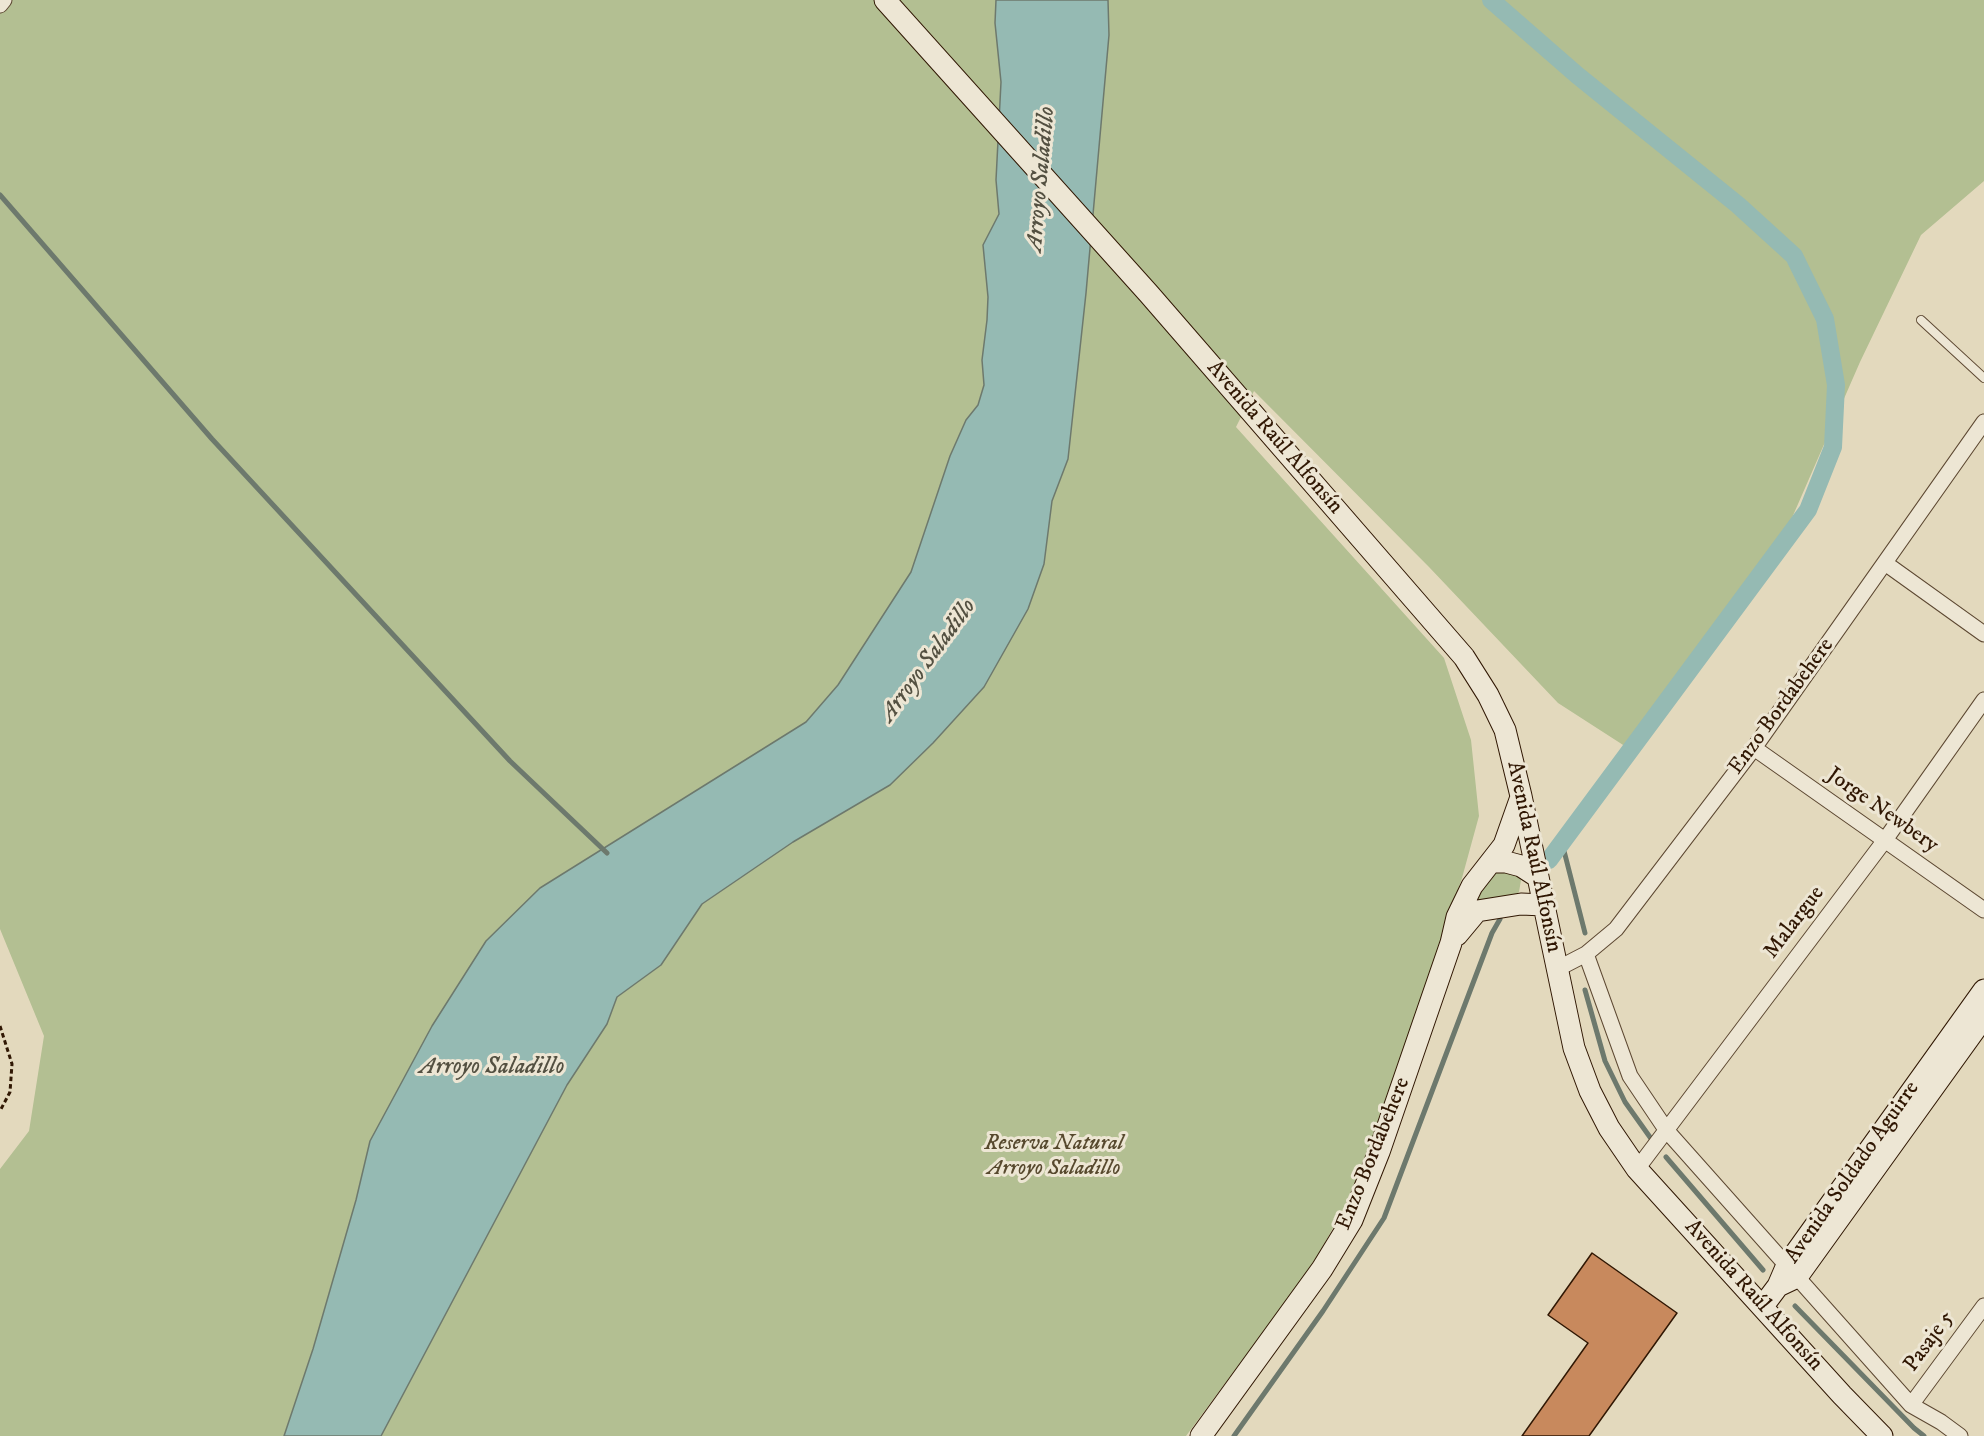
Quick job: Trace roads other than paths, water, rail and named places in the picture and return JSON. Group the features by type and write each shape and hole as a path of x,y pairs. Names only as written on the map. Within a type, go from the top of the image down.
{"main road":[{"name":"Avenida Raúl Alfonsín","path":"885,0 1149,294 1464,657 1488,695 1505,730 1539,877 1574,1048 1590,1091 1609,1128 1637,1169 1882,1436"},
{"name":"Enzo Bordabehere","path":"1201,1436 1322,1269 1352,1220 1379,1152 1451,943 1457,917 1472,886 1504,845 1521,796"},
{"path":"1492,862 1506,862 1521,866 1539,877"},
{"name":"Enzo Bordabehere","path":"1451,943 1477,911 1510,905 1544,905"},
{"name":"Avenida Soldado Aguirre","path":"1792,1271 1984,990"},
{"name":"Avenida Soldado Aguirre","path":"1763,1306 1984,1017"}],"street":[{"path":"0,5 4,0"},
{"name":"Enzo Bordabehere","path":"1557,969 1586,954 1616,929 1754,748 1984,422"},
{"path":"1885,563 1984,634"},
{"name":"Malargue","path":"1637,1169 1885,840 1984,700"},
{"name":"Jorge Newbery","path":"1754,748 1984,910"},
{"path":"1586,954 1630,1076 1667,1131 1911,1405 1960,1436"},
{"name":"Pasaje 5","path":"1911,1405 1984,1306"}],"lane":[{"path":"1921,320 1984,378"}],"water":[{"name":"Arroyo Saladillo","path":"996,0 1108,0 1109,35 1086,293 1068,459 1052,501 1044,564 1028,609 984,687 933,743 890,785 793,842 702,904 661,965 617,997 607,1024 567,1085 381,1436 284,1436 313,1349 356,1200 370,1141 432,1026 486,941 540,888 806,722 838,685 911,572 950,456 966,420 978,405 984,385 982,360 988,297 983,245 999,214 996,180 1001,82 995,23"}],"waterway":[{"path":"1491,0 1577,75 1738,205 1794,256 1825,319 1836,385 1833,447 1808,510 1549,860"},
{"path":"0,195 212,439 510,761 607,853"},
{"path":"1562,843 1585,933"},
{"path":"1234,1436 1323,1311 1384,1218 1492,933 1500,919"},
{"path":"1585,990 1605,1061 1625,1102 1652,1140"},
{"path":"1666,1157 1763,1270"},
{"path":"1795,1306 1924,1436"}],"park label":[{"name":"Reserva Natural Arroyo Saladillo","path":"1054,1156"}]}
